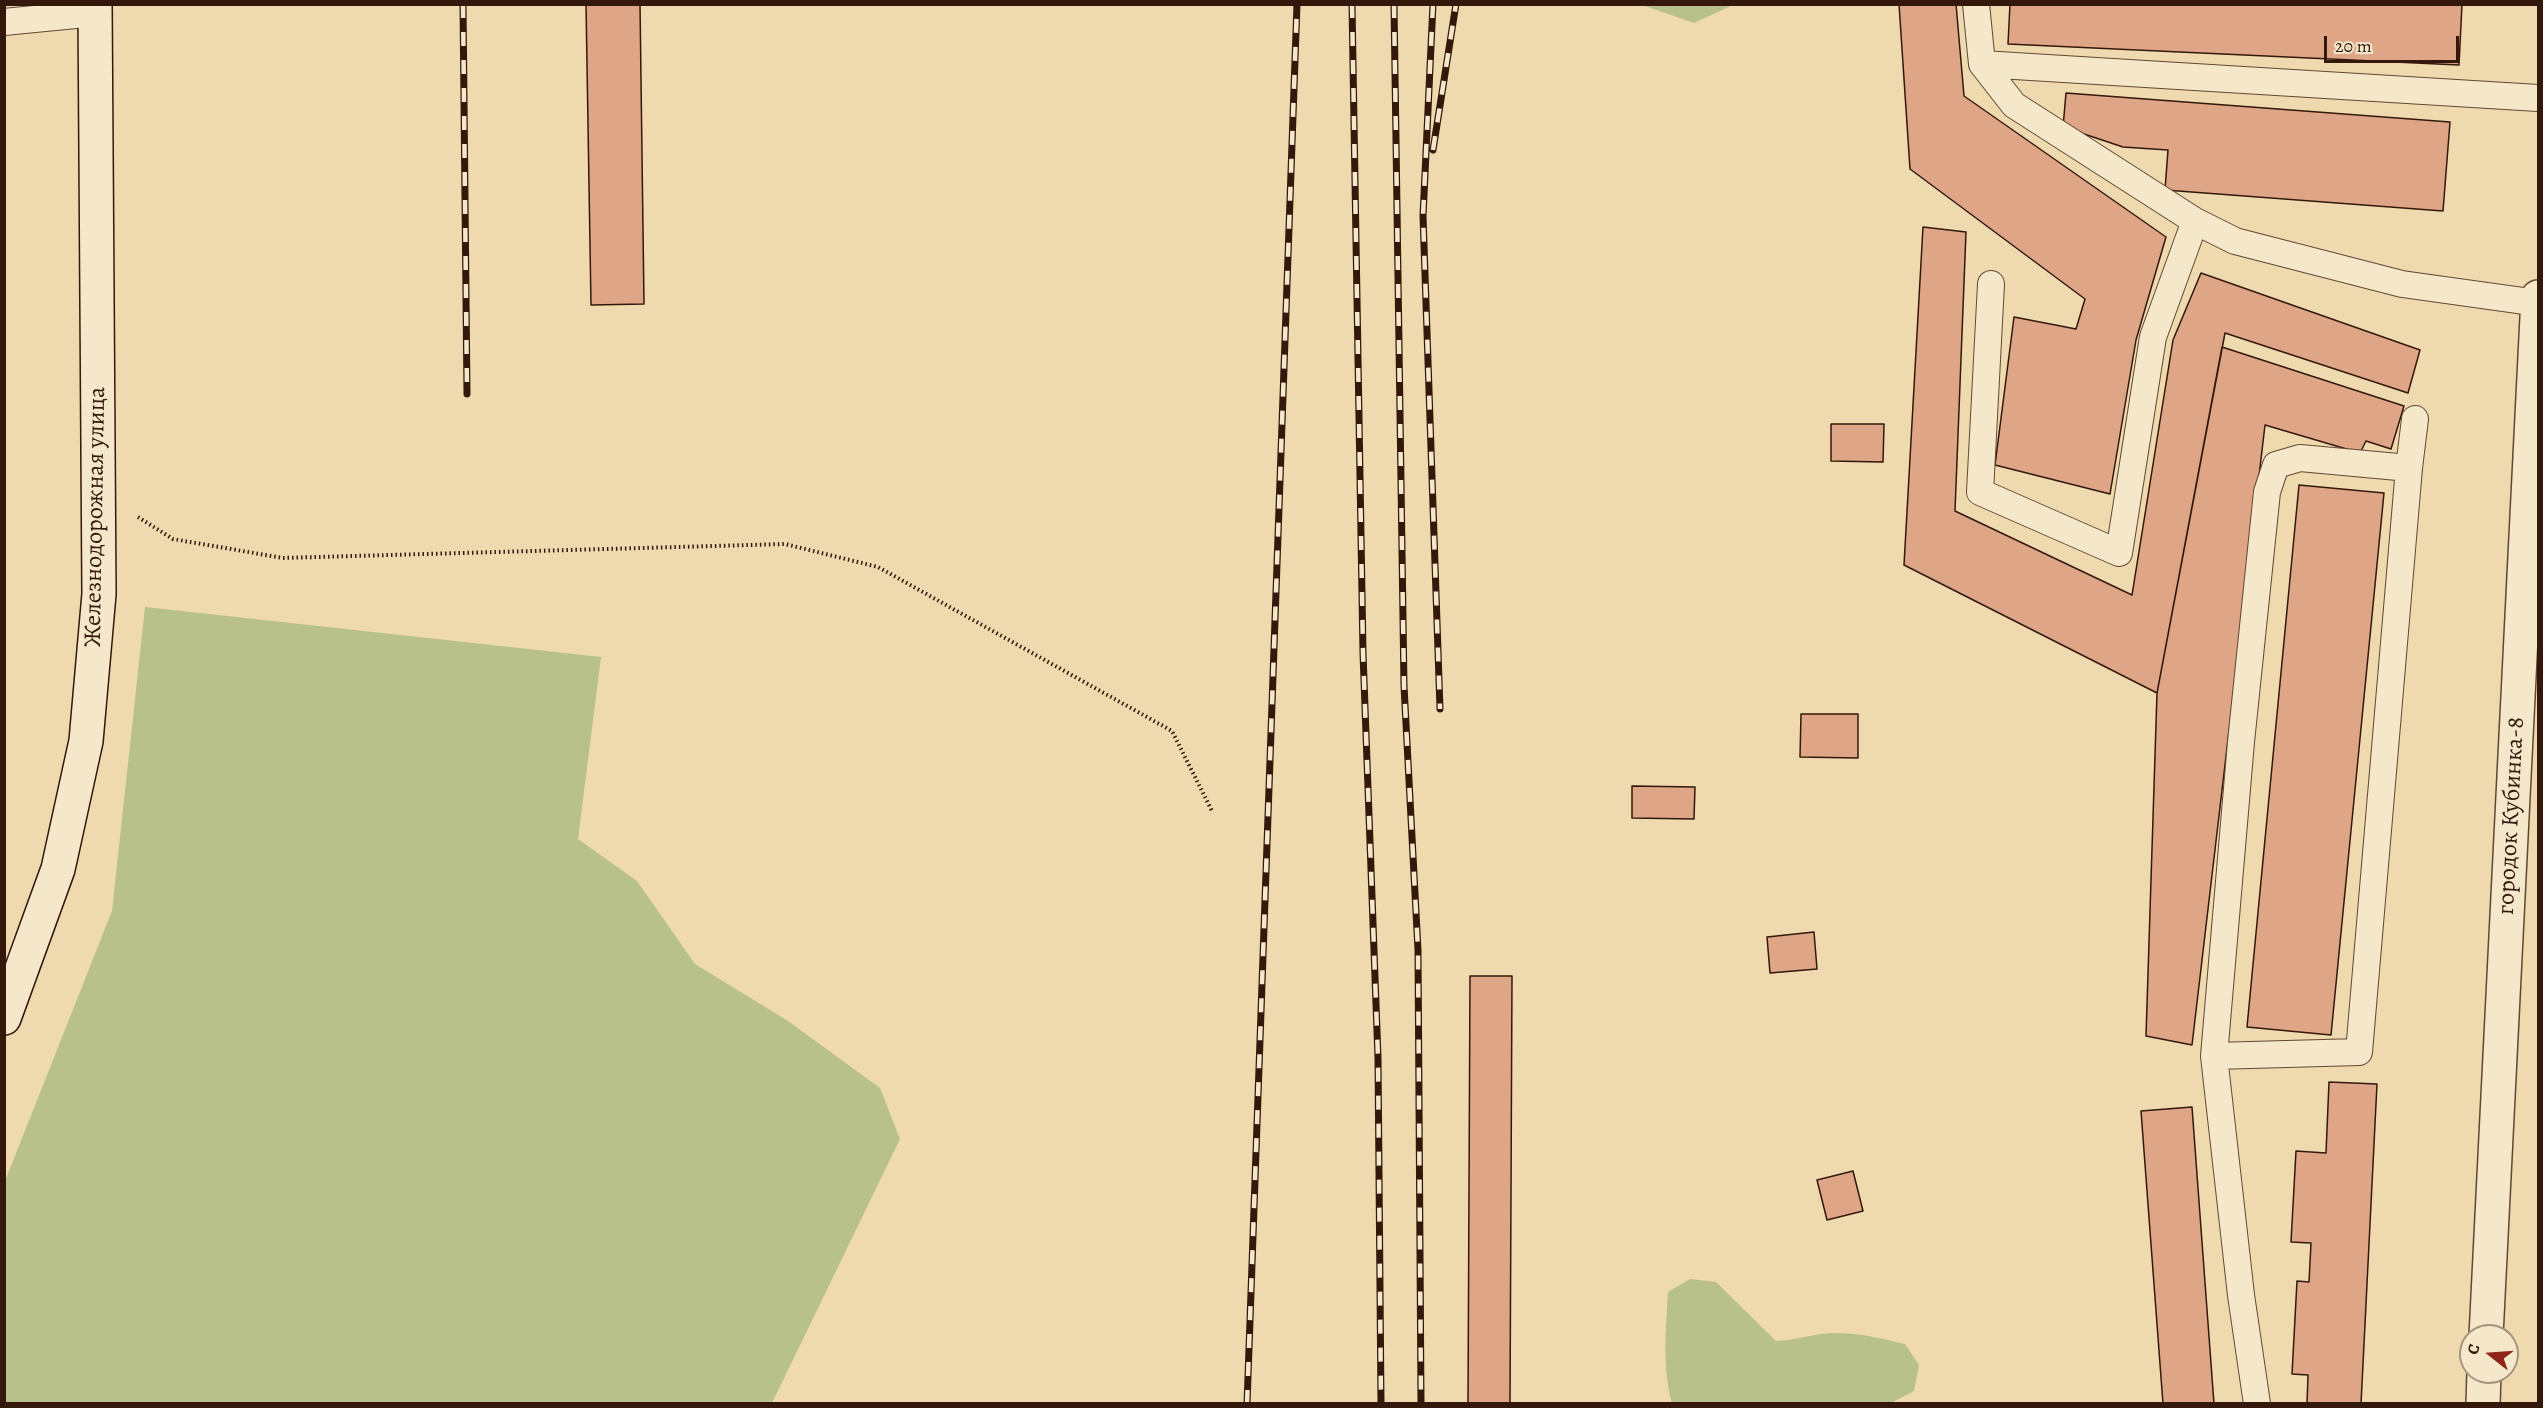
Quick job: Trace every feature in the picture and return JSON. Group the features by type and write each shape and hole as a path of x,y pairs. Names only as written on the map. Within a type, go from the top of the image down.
{"street":[{"name":"Железнодорожная улица","path":"4,1018 58,869 86,741 99,594 96,9"},
{"name":"городок Кубинка-8","path":"2487,1324 2529,650 2538,297"},
{"path":"2483,1404 2484,1384"}],"lane":[{"path":"1976,4 1982,64 2014,105 2195,221 2235,241 2402,284 2538,303"},
{"path":"4,22 96,9"},
{"path":"1982,64 2538,98"},
{"path":"1990,284 1980,492 2119,554 2153,337 2195,221"},
{"path":"2214,1056 2359,1052 2415,419"},
{"path":"2257,1404 2241,1295 2214,1056 2241,742 2267,492 2276,465 2300,458 2409,468"}],"path":[{"path":"98,494 173,539 283,558 785,544 878,567 1172,731 1212,811"}],"green space":[{"path":"1642,5 1733,5 1694,23"},
{"path":"145,607 601,657 578,839 637,881 695,964 788,1021 880,1088 900,1139 772,1403 5,1403 5,1181 112,911"},
{"path":"1690,1279 1716,1282 1776,1341 1850,1333 1905,1344 1919,1365 1914,1391 1891,1403 1672,1403 1666,1362 1668,1292"}],"building":[{"path":"586,4 640,4 644,304 591,305"},
{"path":"1899,4 1956,4 1964,96 2166,237 2136,340 2110,494 1995,465 2014,317 2076,329 2085,299 1910,169"},
{"path":"2010,4 2462,4 2459,65 2008,44"},
{"path":"2066,93 2450,122 2443,211 2165,190 2168,150 2123,147 2063,127"},
{"path":"1923,227 1966,232 1955,511 2132,595 2173,340 2201,273 2420,350 2408,393 2225,333 2157,693 1904,565"},
{"path":"2222,347 2404,406 2391,449 2366,441 2360,453 2265,425 2192,1045 2146,1036 2157,693"},
{"path":"1831,424 1884,424 1883,462 1831,461"},
{"path":"2299,485 2384,493 2331,1035 2247,1027"},
{"path":"1801,714 1858,714 1858,758 1800,757"},
{"path":"1632,786 1695,787 1694,819 1632,818"},
{"path":"1814,932 1817,969 1770,973 1767,937"},
{"path":"1470,976 1512,976 1510,1404 1468,1404"},
{"path":"2329,1082 2377,1084 2361,1404 2307,1404 2308,1375 2292,1374 2297,1281 2309,1282 2311,1243 2291,1242 2296,1151 2326,1153"},
{"path":"2192,1107 2214,1404 2163,1404 2141,1111"},
{"path":"1853,1171 1863,1211 1827,1220 1817,1180"}],"railway":[{"path":"463,4 467,394"},
{"path":"1247,1404 1297,4"},
{"path":"1352,4 1363,653 1378,1058 1381,1404"},
{"path":"1394,4 1404,686 1418,950 1421,1404"},
{"path":"1433,4 1423,216 1440,709"},
{"path":"1433,150 1456,4"}]}
